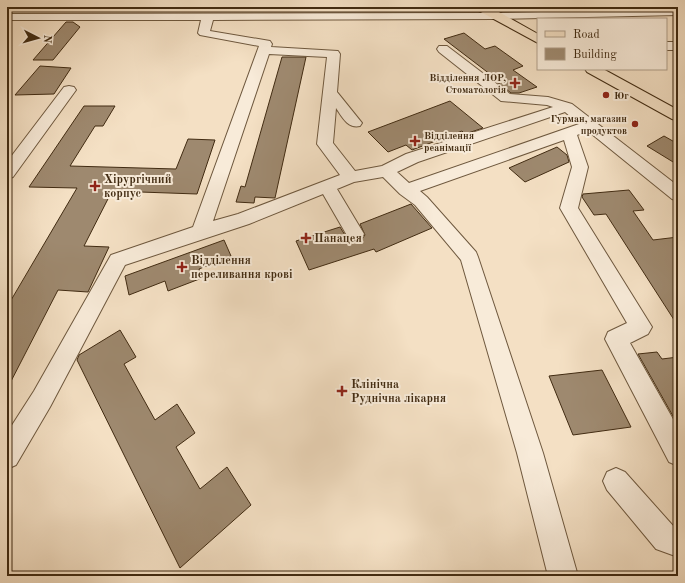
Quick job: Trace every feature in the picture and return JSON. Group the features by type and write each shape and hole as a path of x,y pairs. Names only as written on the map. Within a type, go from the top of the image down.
{"main road":[{"path":"481,7 537,38"},
{"path":"594,70 678,116"}],"street":[{"path":"7,16 496,16 558,11 678,12"},
{"path":"200,232 266,44 204,33 208,16"},
{"path":"667,46 678,46"},
{"path":"443,49 506,98 548,101 567,107 678,195"},
{"path":"263,50 334,54 325,144 351,177"},
{"path":"7,172 69,90"},
{"path":"330,92 355,124"},
{"path":"7,456 42,399 118,260 200,232 243,220 351,177 386,171 412,158 567,107"},
{"path":"406,190 591,125"},
{"path":"569,133 580,167 569,208 641,326 616,338 678,453"},
{"path":"386,171 406,190 421,201 469,257 530,453 563,576"},
{"path":"328,186 355,234"},
{"path":"616,481 666,539 678,543"}],"building":[{"path":"66,22 73,22 80,27 53,60 33,60"},
{"path":"464,33 485,49 495,46 523,66 513,70 537,87 519,93 511,93 497,82 499,81 444,39"},
{"path":"282,57 306,57 275,198 255,197 254,203 236,202 241,186 245,187"},
{"path":"40,66 71,68 54,94 15,95"},
{"path":"450,101 483,128 465,134 462,131 412,150 406,145 388,152 368,132"},
{"path":"84,106 115,106 103,126 95,126 70,166 176,169 188,139 215,140 197,194 112,191 84,246 109,247 88,292 58,290 7,389 7,307 77,188 29,187"},
{"path":"664,136 678,144 678,165 647,146"},
{"path":"557,147 567,155 569,162 525,182 509,168"},
{"path":"629,190 644,210 633,211 653,240 678,237 678,326 606,214 594,215 582,197 583,194"},
{"path":"411,204 432,228 376,252 374,249 309,270 296,241 340,227 348,240 355,242 361,240 365,235 360,224"},
{"path":"224,240 231,256 199,269 202,278 168,291 165,281 129,295 125,276"},
{"path":"120,330 136,357 124,364 155,420 177,404 195,433 176,447 200,489 227,467 251,505 180,568 77,360 79,355"},
{"path":"657,352 662,359 678,357 678,425 638,354"},
{"path":"602,370 631,427 573,435 549,376"}],"place":[{"name":"Відділення ЛОР, Стоматологія","path":"515,83"},
{"name":"Юг","path":"606,95"},
{"name":"Гурман, магазин продуктов","path":"635,124"},
{"name":"Відділення реанімації","path":"415,141"},
{"name":"Хірургічний корпус","path":"95,186"},
{"name":"Панацея","path":"306,238"},
{"name":"Відділення переливання крові","path":"182,267"},
{"name":"Клінічна Руднічна лікарня","path":"342,391"}]}
